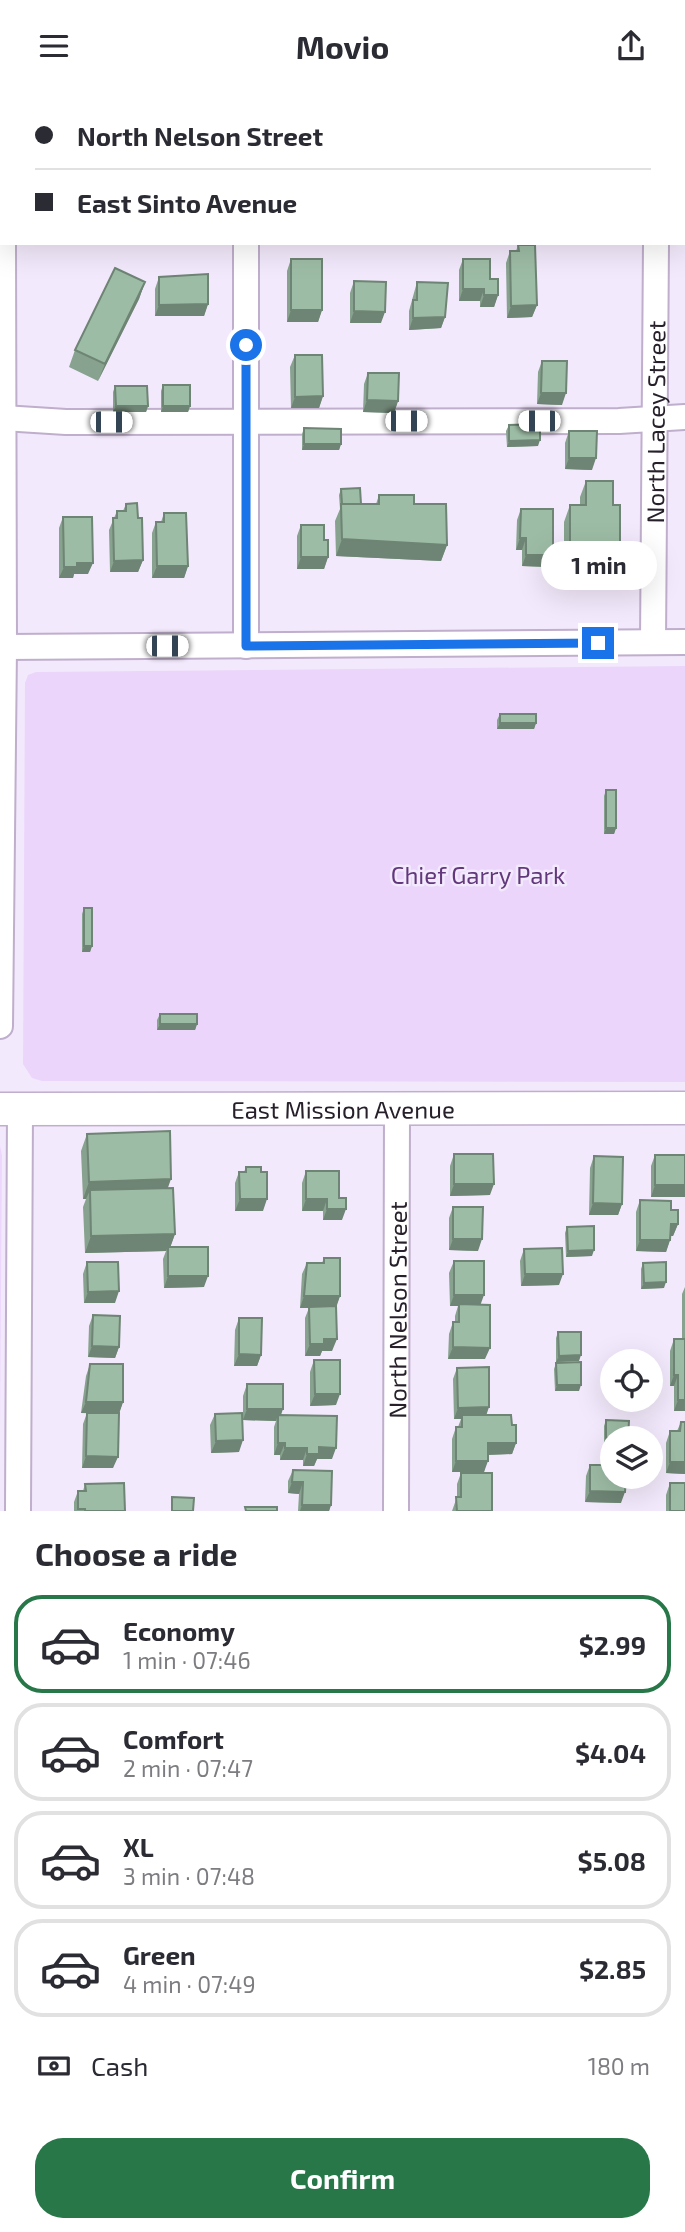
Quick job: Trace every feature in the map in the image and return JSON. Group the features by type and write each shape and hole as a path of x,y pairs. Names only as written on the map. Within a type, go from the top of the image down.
{"main road":[{"name":"East Mission Avenue","path":"10,1109 685,1108"}],"street":[{"path":"246,245 246,646"},
{"name":"North Lacey Street","path":"653,642 656,245"},
{"path":"0,1027 4,647 2,249"},
{"path":"3,418 66,422 246,422 619,421 685,417"},
{"path":"4,647 685,642"},
{"path":"10,1109 9,1467 18,1511"},
{"name":"North Nelson Street","path":"396,1511 397,1109"}],"shaded area":[{"path":"0,1146 2,1155 0,1428"}],"green space":[{"name":"Chief Garry Park","path":"685,666 685,1082 42,1081 32,1078 23,1064 25,683 28,675 36,672"}],"building":[{"path":"518,245 535,245 537,305 511,306 510,251 519,251"},
{"path":"291,259 322,259 322,310 291,310"},
{"path":"463,259 490,259 490,279 498,279 498,295 484,295 484,289 463,289"},
{"path":"115,268 145,282 105,364 75,350"},
{"path":"208,274 208,304 159,305 159,277"},
{"path":"354,281 386,282 385,312 354,311"},
{"path":"417,282 448,283 445,317 413,318"},
{"path":"295,355 322,355 323,396 295,397"},
{"path":"542,361 567,361 566,393 541,393"},
{"path":"368,373 399,373 398,401 367,400"},
{"path":"163,385 190,385 190,406 163,406"},
{"path":"115,386 147,386 148,406 116,406"},
{"path":"540,424 540,440 509,441 509,425"},
{"path":"304,428 341,429 341,444 304,444"},
{"path":"569,431 597,431 596,458 569,458"},
{"path":"586,481 613,481 613,505 620,505 620,550 570,550 570,505 586,505"},
{"path":"360,488 361,504 342,504 341,489"},
{"path":"379,495 414,495 414,504 446,504 447,545 342,539 341,504 379,504"},
{"path":"137,503 138,518 142,518 143,560 114,561 113,518 117,518 117,511 126,511 126,504"},
{"path":"521,509 553,509 553,555 526,555 526,538 520,538"},
{"path":"164,513 186,513 188,566 157,566 156,522 164,522"},
{"path":"63,517 92,517 93,563 77,563 77,567 64,567"},
{"path":"301,525 324,525 324,540 328,540 328,557 301,557"},
{"path":"500,714 536,714 536,723 500,723"},
{"path":"606,790 616,790 616,828 606,828"},
{"path":"84,908 92,908 92,946 84,946"},
{"path":"160,1014 197,1014 197,1024 160,1024"},
{"path":"170,1131 171,1179 89,1182 87,1134"},
{"path":"454,1154 493,1154 494,1184 454,1184"},
{"path":"655,1155 685,1155 685,1185 655,1185"},
{"path":"594,1156 623,1157 622,1204 593,1203"},
{"path":"246,1167 261,1167 261,1172 267,1172 267,1199 240,1199 239,1172 246,1172"},
{"path":"306,1171 339,1171 339,1198 346,1198 346,1209 327,1209 327,1199 306,1199"},
{"path":"173,1188 175,1234 91,1236 90,1190"},
{"path":"640,1200 671,1201 671,1210 678,1210 678,1224 671,1224 670,1240 640,1240"},
{"path":"453,1207 483,1207 482,1239 453,1239"},
{"path":"594,1226 594,1250 568,1251 567,1227"},
{"path":"168,1247 208,1247 208,1276 168,1276"},
{"path":"562,1248 563,1274 525,1274 524,1249"},
{"path":"324,1258 340,1258 340,1296 304,1296 307,1263 324,1263"},
{"path":"454,1261 484,1261 484,1295 454,1295"},
{"path":"87,1262 118,1262 119,1291 88,1292"},
{"path":"666,1262 666,1282 644,1283 643,1263"},
{"path":"459,1304 490,1305 490,1348 453,1347 453,1322 459,1322"},
{"path":"336,1306 337,1339 324,1339 324,1344 310,1344 309,1307"},
{"path":"93,1315 120,1316 119,1347 92,1346"},
{"path":"239,1318 262,1318 261,1355 239,1354"},
{"path":"558,1332 581,1332 581,1355 559,1356"},
{"path":"674,1339 685,1339 685,1400 678,1400 678,1375 674,1375"},
{"path":"314,1360 340,1360 340,1394 315,1394"},
{"path":"581,1362 581,1385 557,1385 556,1363"},
{"path":"90,1364 123,1364 123,1402 86,1402"},
{"path":"489,1367 489,1407 458,1408 457,1368"},
{"path":"247,1384 283,1384 283,1409 247,1409"},
{"path":"87,1413 119,1413 118,1457 86,1456"},
{"path":"242,1413 243,1440 216,1441 215,1414"},
{"path":"278,1415 337,1416 336,1448 319,1447 319,1454 307,1454 307,1448 285,1448 285,1443 278,1443"},
{"path":"462,1415 511,1415 512,1425 516,1425 516,1443 488,1443 488,1461 456,1461 456,1427 462,1427"},
{"path":"606,1420 629,1421 629,1426 606,1426"},
{"path":"681,1422 685,1422 685,1462 670,1462 670,1431 680,1431"},
{"path":"590,1465 600,1465 600,1489 625,1489 625,1492 590,1491"},
{"path":"293,1470 332,1471 331,1505 302,1505 303,1482 292,1482"},
{"path":"461,1473 492,1473 492,1511 457,1511 456,1497 461,1497"},
{"path":"124,1483 125,1511 78,1509 78,1491 86,1491 85,1484"},
{"path":"670,1483 685,1483 685,1511 670,1511"},
{"path":"172,1497 194,1498 193,1511 172,1511"},
{"path":"245,1507 277,1507 277,1511 246,1511"}],"route":[{"path":"246,345 246,646 598,643"}]}
